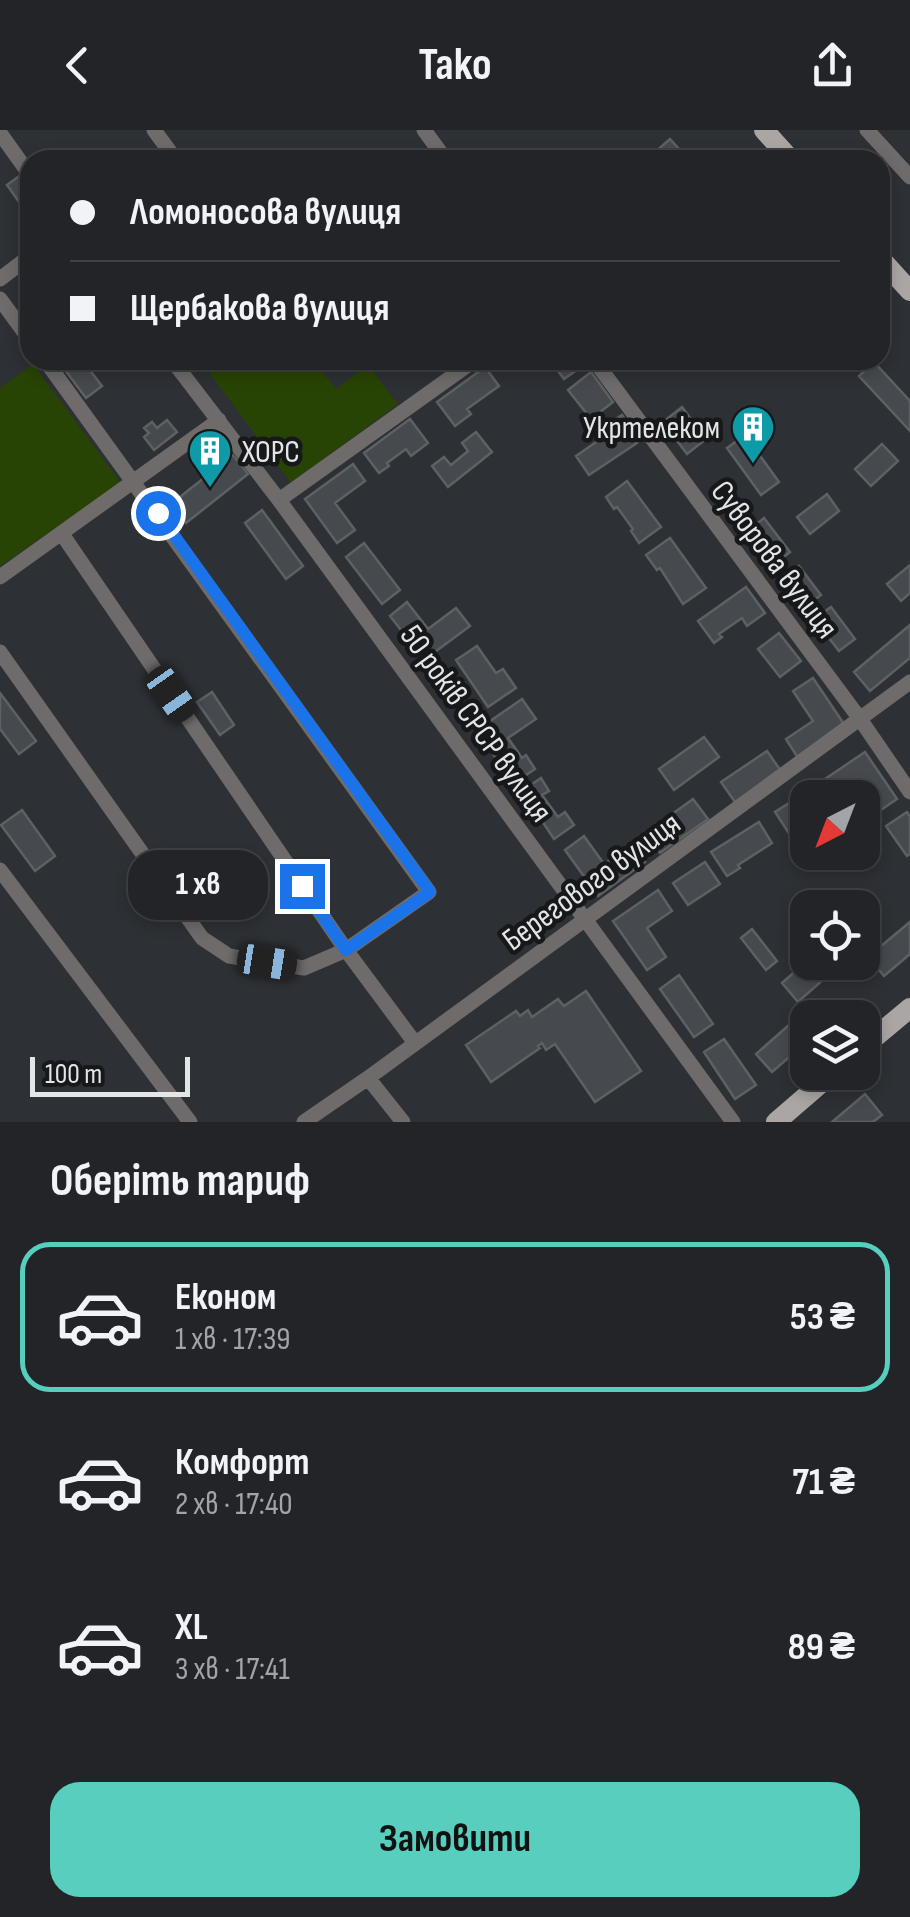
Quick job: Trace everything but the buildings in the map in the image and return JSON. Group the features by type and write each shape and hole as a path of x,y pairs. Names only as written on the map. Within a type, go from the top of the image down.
{"main road":[{"path":"764,130 782,150"},
{"path":"890,269 910,291"},
{"path":"880,1033 910,1008"},
{"path":"776,1122 813,1090"}],"street":[{"path":"867,130 888,150"},
{"path":"0,133 20,160"},
{"path":"890,152 908,170"},
{"path":"0,279 20,264"},
{"path":"0,299 20,326"},
{"path":"0,652 202,938 229,956 304,968 346,950 430,892 52,370"},
{"name":"50 років СРСР вулиця","path":"180,370 733,1122"},
{"path":"279,500 461,370"},
{"name":"Суворова вулиця","path":"601,370 910,792"},
{"path":"0,577 219,420"},
{"path":"62,534 346,950 415,1043"},
{"name":"Берегового вулиця","path":"304,1122 910,682"},
{"path":"0,870 190,1122"},
{"path":"368,1078 403,1122"}],"green space":[{"path":"25,370 37,370 121,483 0,566 0,388"},
{"path":"207,370 322,370 336,389 361,370 372,370 398,404 291,483"}],"place":[{"name":"Укртелеком","path":"753,465"},
{"name":"ХОРС","path":"210,489"}],"route":[{"path":"158,513 430,892 346,950 302,886"}]}
